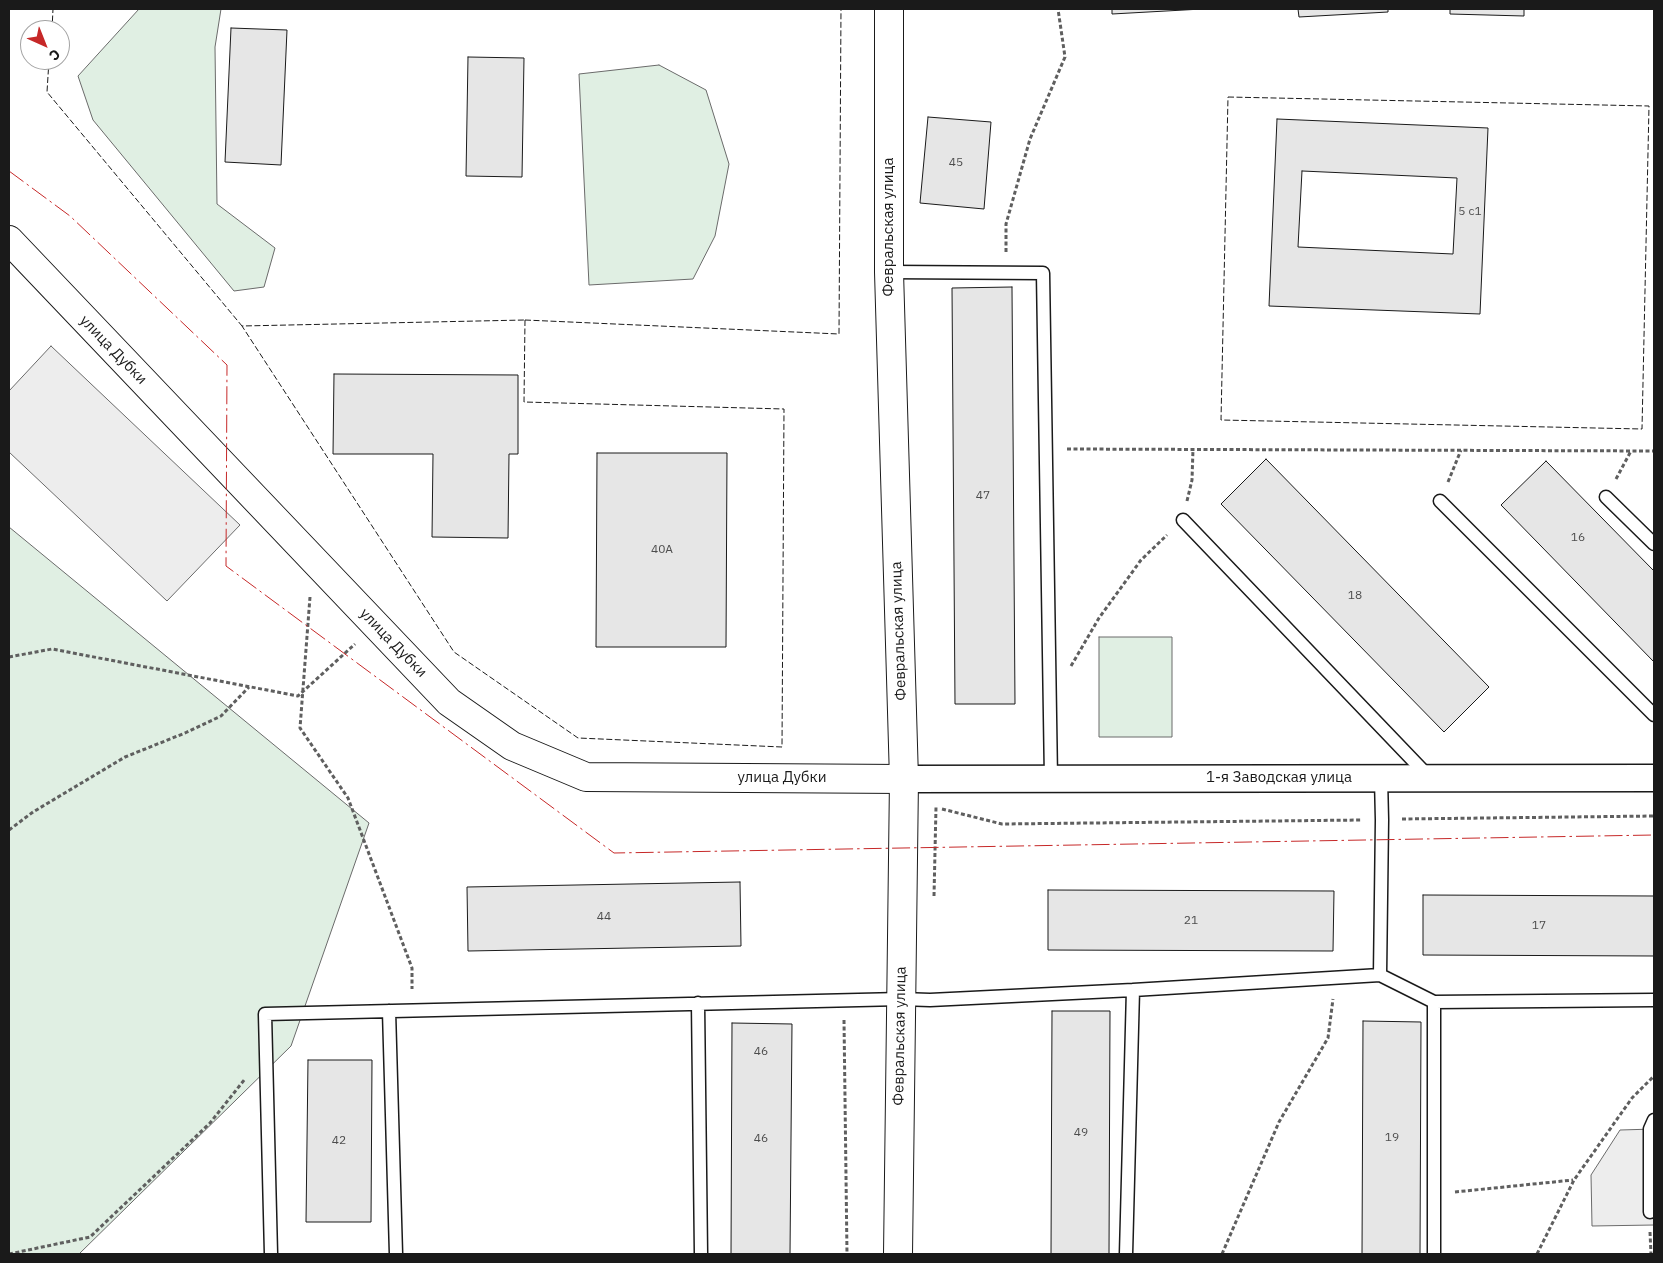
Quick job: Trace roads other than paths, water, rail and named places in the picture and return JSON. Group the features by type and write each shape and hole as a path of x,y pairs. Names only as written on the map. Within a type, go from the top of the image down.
{"main road":[{"name":"Февральская улица","path":"889,9 889,272 904,779 898,1254"},
{"name":"улица Дубки","path":"9,240 449,702 512,746 586,777 904,779"}],"street":[{"name":"1-я Заводская улица","path":"904,779 1654,778"}],"lane":[{"path":"889,272 1043,273 1051,779"},
{"path":"1606,497 1654,544"},
{"path":"1440,500 1654,715"},
{"path":"1183,520 1429,778"},
{"path":"1380,778 1382,820 1380,975"},
{"path":"271,1254 265,1014 698,1003 930,1000 1380,975 1434,1002 1654,1000"},
{"path":"1126,1254 1133,990"},
{"path":"1434,1002 1434,1254"},
{"path":"698,1003 701,1254"},
{"path":"389,1011 396,1254"},
{"path":"1650,1212 1650,1129 1654,1120"}]}
